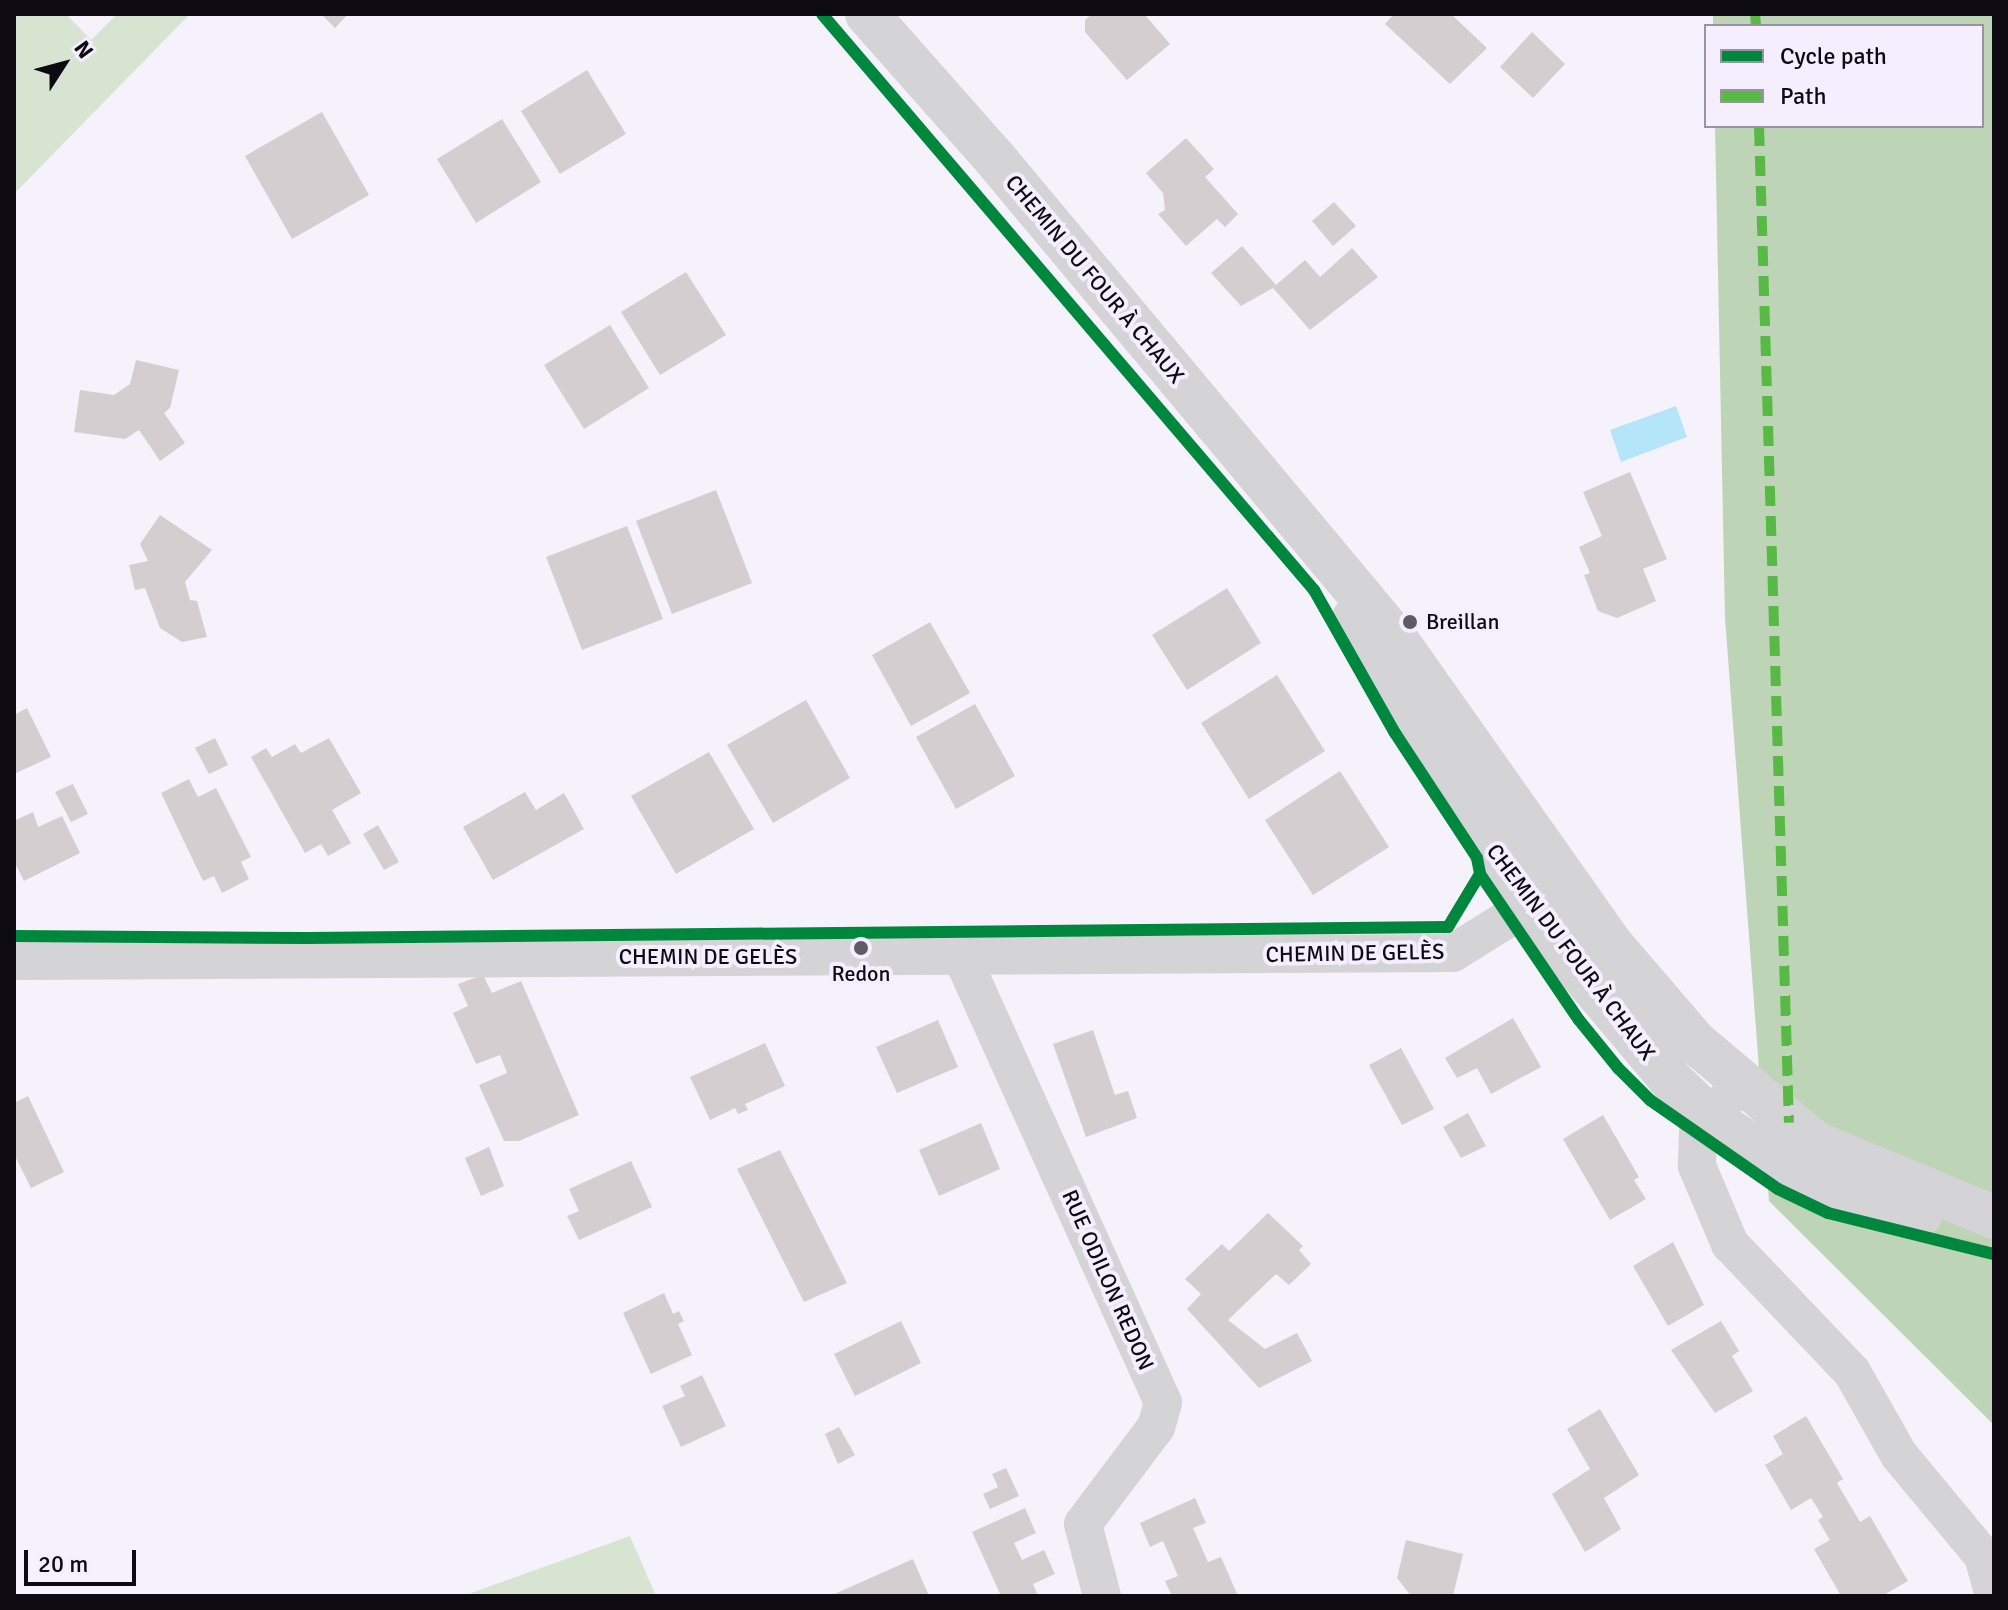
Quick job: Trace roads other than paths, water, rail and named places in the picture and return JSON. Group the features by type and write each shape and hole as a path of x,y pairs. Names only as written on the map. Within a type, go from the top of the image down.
{"street":[{"name":"CHEMIN DU FOUR À CHAUX","path":"867,14 997,161 1393,635 1549,893 1626,1029 1710,1118 1789,1170 1839,1191 1994,1232"},
{"name":"CHEMIN DU FOUR À CHAUX","path":"1549,893 1740,1083 1815,1143 1994,1217"},
{"name":"CHEMIN DE GELÈS","path":"14,961 1453,953 1549,893"},
{"name":"RUE ODILON REDON","path":"961,955 1163,1403 1156,1427 1083,1524 1102,1596"},
{"path":"1740,1083 1698,1133 1697,1166 1730,1244 1852,1372 1899,1455 1983,1556 1994,1596"}],"water":[{"path":"1676,406 1687,437 1621,462 1610,430"}],"place":[{"name":"Breillan","path":"1410,622"},
{"name":"Redon","path":"861,948"}]}
